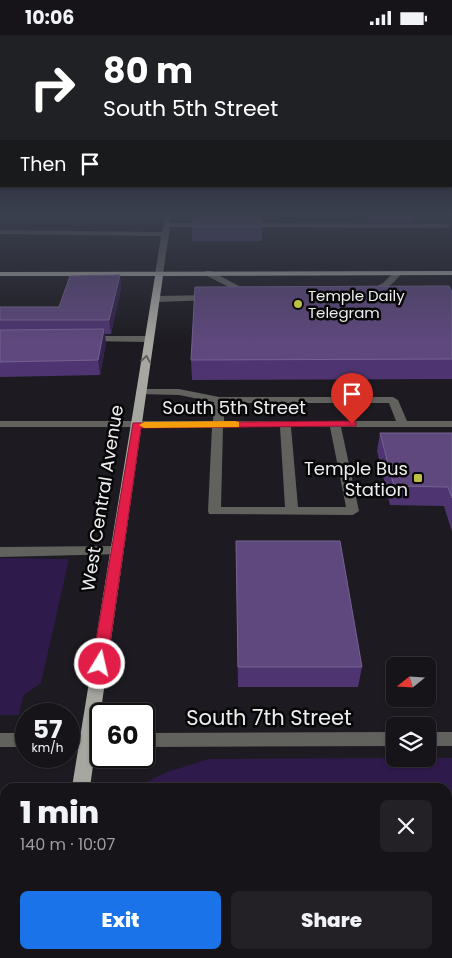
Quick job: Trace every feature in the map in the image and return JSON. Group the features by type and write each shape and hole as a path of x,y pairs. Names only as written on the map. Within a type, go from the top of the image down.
{"main road":[{"name":"West Central Avenue","path":"99,703 117,551 159,273"},
{"path":"0,274 452,273"},
{"name":"West Central Avenue","path":"82,783 90,757"}],"street":[{"name":"West Central Avenue","path":"159,273 162,258"},
{"path":"208,273 252,297 241,298"},
{"path":"382,297 363,297 386,285 398,273"},
{"path":"156,299 222,298"},
{"path":"79,339 149,339"},
{"path":"141,392 179,392 219,400 393,400 403,424"},
{"path":"219,400 214,511 353,511 335,424"},
{"name":"South 5th Street","path":"0,424 452,424"},
{"path":"285,424 292,511"},
{"path":"0,551 117,551"},
{"name":"South 7th Street","path":"155,740 386,739"},
{"path":"436,739 452,739"},
{"path":"0,740 15,740"}],"shaded area":[{"path":"0,558 69,559 41,683 23,696 22,703 15,703 15,715 0,715"},
{"path":"386,758 386,767 436,767 436,758 452,758 452,783 145,783 167,772 209,759"}],"building":[{"path":"120,275 109,320 0,320 0,307 59,307 70,276"},
{"path":"449,286 452,292 452,359 191,360 195,287"},
{"path":"104,329 98,360 0,362 0,330"},
{"path":"380,433 452,433 452,498 448,487 394,486"},
{"path":"236,541 340,541 362,667 238,667"}],"slow traffic":[{"path":"144,425 235,424"}],"place":[{"name":"Temple Daily Telegram","path":"298,304"},
{"name":"Temple Bus Station","path":"418,478"}],"route":[{"path":"100,664 136,425 352,424"}]}
